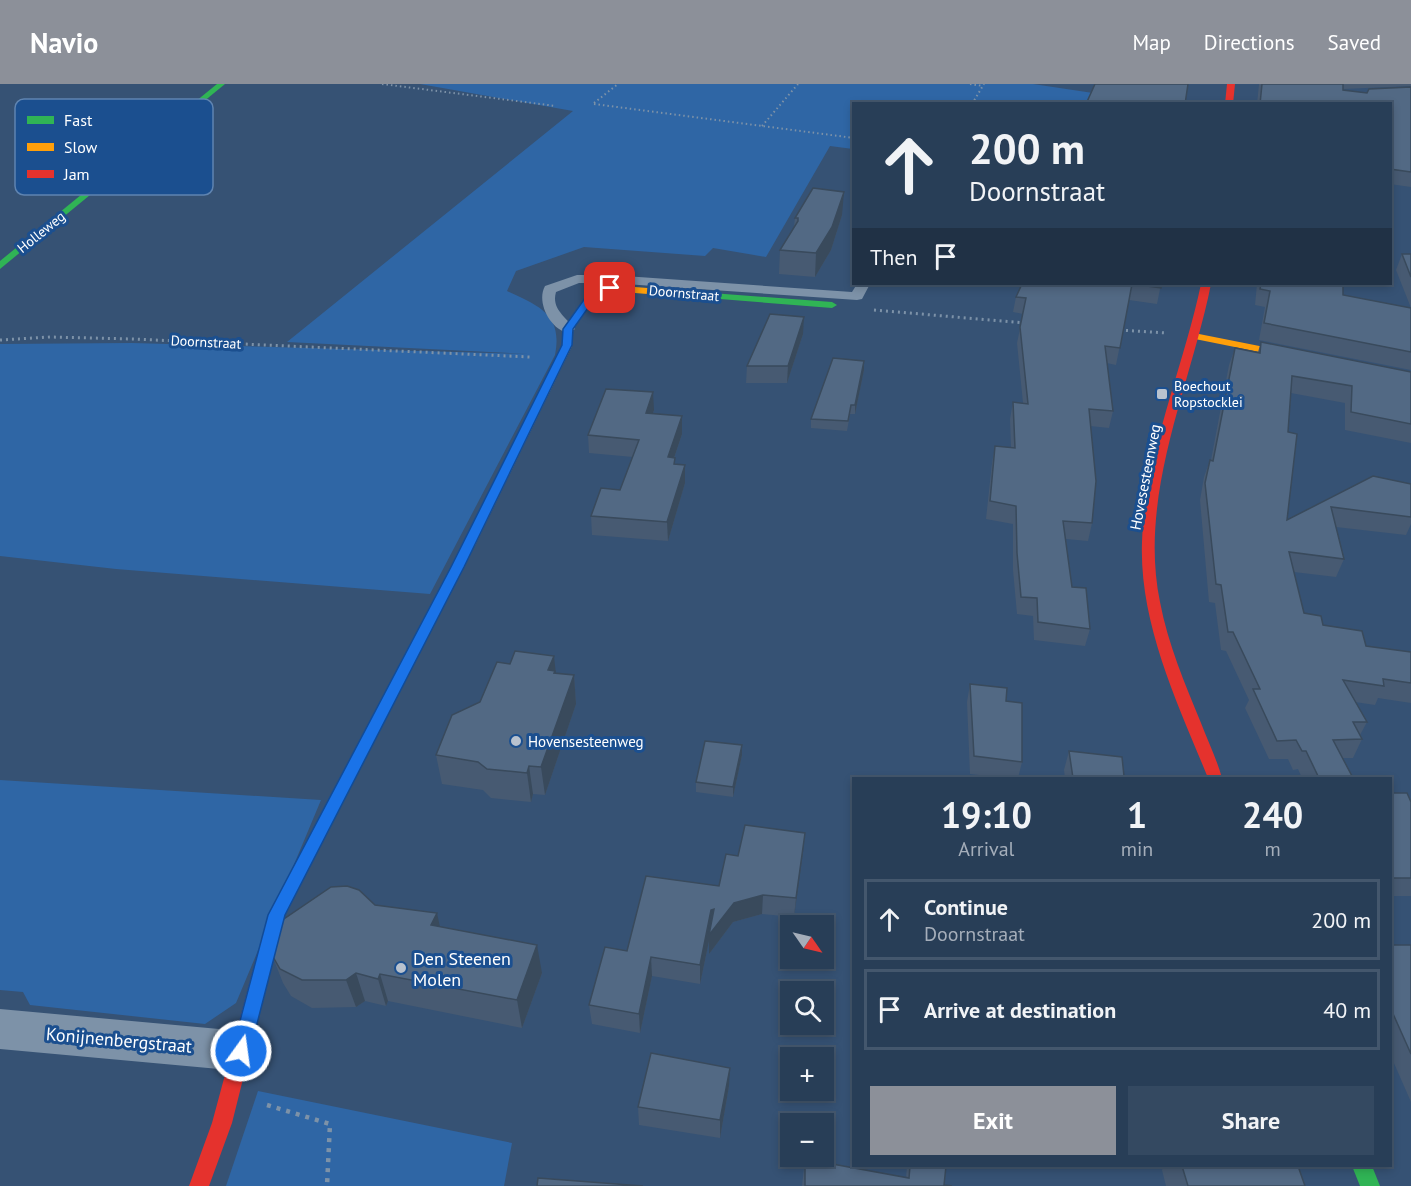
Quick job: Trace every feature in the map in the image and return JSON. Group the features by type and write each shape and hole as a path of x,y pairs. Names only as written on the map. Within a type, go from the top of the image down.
{"street":[{"name":"Holleweg","path":"203,99 221,84"},
{"path":"1228,102 1231,84"},
{"name":"Holleweg","path":"0,266 86,195"},
{"name":"Hovesesteenweg","path":"1206,285 1203,309 1161,466 1148,543 1151,585 1162,633 1215,777"},
{"name":"Doornstraat","path":"561,358 567,345 568,329 592,296 601,289 832,305"},
{"path":"1194,336 1323,362"},
{"path":"199,1186 230,1094 276,915 458,567 561,358"},
{"name":"Konijnenbergstraat","path":"0,1029 241,1051"},
{"path":"1362,1167 1370,1186"}],"lane":[{"path":"568,329 555,316 546,296 550,289 577,279 610,279 857,296 862,285"}],"path":[{"path":"382,84 556,106"},
{"path":"618,84 594,104 852,138"},
{"path":"762,126 798,84"},
{"path":"970,84 984,85 973,102"},
{"path":"832,305 930,316 1030,323"},
{"path":"1120,330 1194,336"},
{"name":"Doornstraat","path":"0,340 50,337 133,339 561,358"},
{"path":"230,1094 330,1124 327,1186"}],"shaded area":[{"path":"420,84 1033,84 1093,93 1096,102 852,102 852,149 830,146 766,257 713,248 705,256 584,247 516,271 507,291 538,307 552,321 557,341 555,355 430,594 116,569 0,556 0,344 132,343 528,354 287,342 573,111"},
{"path":"0,780 321,800 236,1003 205,1024 30,1005 23,992 0,990"},
{"path":"258,1091 512,1143 504,1186 226,1186"}],"building":[{"path":"1095,84 1188,84 1185,102 1087,102"},
{"path":"1262,84 1343,84 1343,90 1367,93 1369,89 1411,87 1411,172 1392,169 1392,102 1260,102"},
{"path":"813,188 844,192 832,227 816,253 780,250 798,221 798,218 795,218"},
{"path":"1402,254 1411,254 1411,277"},
{"path":"1022,285 1132,285 1120,348 1105,346 1113,411 1089,409 1096,481 1092,523 1063,521 1072,587 1086,588 1090,629 1038,622 1037,598 1021,597 1016,506 990,501 995,446 1015,448 1013,402 1028,404 1020,327 1026,298 1016,297"},
{"path":"1139,285 1161,285 1161,288"},
{"path":"1261,285 1343,285 1343,295 1411,308 1411,352 1264,323 1270,291 1260,289"},
{"path":"770,314 804,317 788,366 747,366"},
{"path":"1261,342 1411,372 1411,424 1351,412 1352,386 1292,376 1288,432 1297,434 1287,520 1373,476 1411,484 1411,517 1331,507 1344,559 1289,552 1304,613 1321,616 1323,625 1362,631 1366,646 1411,652 1411,683 1383,679 1384,686 1343,680 1367,722 1353,722 1362,739 1333,740 1352,777 1319,777 1306,751 1302,751 1296,740 1277,741 1253,689 1260,689 1233,632 1228,632 1221,585 1216,584 1205,483 1210,460 1213,461 1235,348 1260,353"},
{"path":"833,358 864,361 855,405 851,405 848,421 811,419"},
{"path":"606,389 653,392 646,413 682,416 668,457 675,458 674,464 685,465 667,522 591,516 601,488 620,490 639,440 588,435"},
{"name":"Hovensesteenweg","path":"515,651 554,656 548,670 555,671 554,673 574,675 541,767 529,766 527,773 487,769 478,762 436,755 452,715 480,702 497,662 510,664"},
{"path":"970,684 1007,688 1006,701 1022,703 1022,762 974,756"},
{"path":"705,741 742,745 733,787 696,782"},
{"path":"1069,751 1122,757 1124,776 1133,777 1073,777"},
{"path":"1392,793 1407,793 1411,802 1411,878 1392,878"},
{"path":"745,825 805,833 796,898 763,895 734,903 709,935 714,909 711,910 700,965 651,957 639,1014 589,1005 605,947 627,951 646,876 719,886 726,854 738,856"},
{"path":"347,886 359,890 375,905 437,913 431,925 537,945 517,1000 380,974 378,979 356,973 346,980 302,980 280,969 272,955 281,921 331,887"},
{"path":"1392,945 1411,945 1411,1054 1392,1011"},
{"path":"651,1053 730,1068 720,1120 638,1107"},
{"path":"834,1164 909,1178 910,1167 946,1167 944,1185 952,1186 805,1186 805,1167 834,1167"},
{"path":"1182,1167 1298,1167 1305,1186 1188,1186"},
{"path":"538,1178 643,1186 537,1186"}],"traffic: fast":[{"path":"203,99 221,84"},
{"path":"0,266 86,195"},
{"path":"685,294 832,305"},
{"path":"322,828 469,545"},
{"path":"1362,1167 1370,1186"}],"traffic: slow":[{"path":"469,545 567,346 568,329 592,296 601,289 610,288 685,294"},
{"path":"1194,336 1304,358"}],"traffic: jam":[{"path":"1229,102 1231,84"},
{"path":"1206,285 1156,478 1148,542 1153,602 1161,632 1181,693 1215,777"},
{"path":"199,1186 222,1123 276,915 322,828"}],"place":[{"name":"Boechout Ropstocklei","path":"1162,394"},
{"name":"Hovensesteenweg","path":"516,741"},
{"name":"Den Steenen Molen","path":"401,968"}],"route":[{"path":"241,1051 276,915 458,567 567,345 568,329 596,292 610,288"}]}
